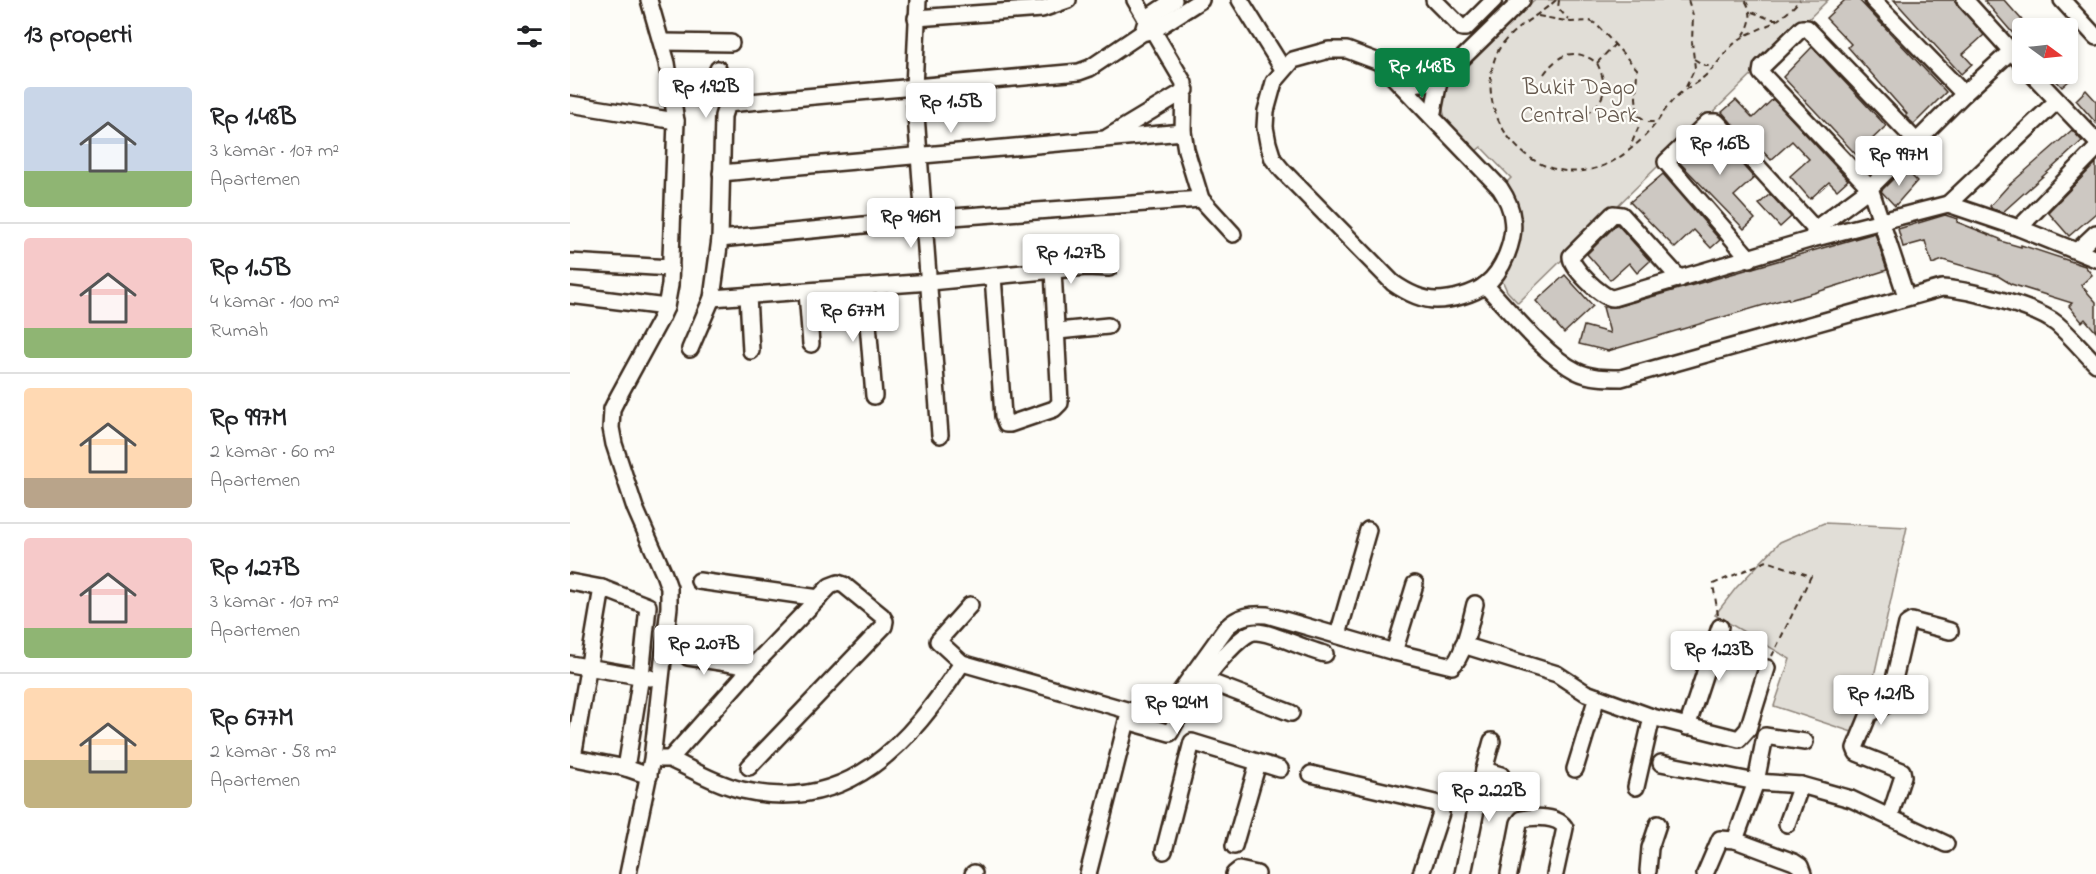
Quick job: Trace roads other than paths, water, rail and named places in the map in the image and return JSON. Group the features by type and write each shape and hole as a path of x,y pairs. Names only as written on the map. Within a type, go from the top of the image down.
{"street":[{"path":"628,874 652,759 669,588 635,508 611,428 612,410 666,307 671,268 676,121 662,42 649,0"},
{"path":"918,0 914,88 940,435"},
{"path":"916,18 1042,9 1055,7 1068,0"},
{"path":"1136,0 1147,27 1186,90 1183,132 1190,169 1201,199 1233,234"},
{"path":"1147,27 1174,0"},
{"path":"718,69 722,97 732,102 1079,72 1090,68 1147,27 1201,0"},
{"path":"1240,0 1283,69"},
{"path":"1434,0 1462,28 1466,28 1494,0"},
{"path":"1432,117 1439,81 1522,0"},
{"path":"1873,0 1964,94"},
{"path":"1814,234 1870,188 1964,94 2011,51 1965,0"},
{"path":"2062,0 2096,37"},
{"path":"1906,296 1870,188 1761,73 1762,67 1802,28 1807,28 1916,141"},
{"path":"662,42 731,43"},
{"path":"1329,50 1347,50 1379,62 1401,85 1500,188 1509,203 1513,220 1509,244 1500,267 1485,285 1456,297 1436,300 1422,298 1393,284 1282,170 1273,159 1264,127 1274,82 1293,60 1308,54 1329,50"},
{"path":"1401,85 1439,81"},
{"path":"2042,84 2096,141"},
{"path":"1105,138 1186,90"},
{"path":"1680,279 1618,213 1613,214 1571,256 1572,264 1603,296 1610,299 1680,279 1750,259 1814,234 1882,221 1948,204 2057,100"},
{"path":"690,349 712,298 720,239 723,116 724,108 732,102"},
{"path":"570,104 676,121"},
{"path":"1750,259 1666,162 1708,122 1717,122 1814,234"},
{"path":"721,173 920,153 1183,132"},
{"path":"2019,228 2096,149"},
{"path":"720,239 925,219 1201,199"},
{"path":"1948,204 2019,228 2096,259"},
{"path":"2078,250 2096,233"},
{"path":"570,262 671,268"},
{"path":"712,298 930,282 1053,270 1110,268"},
{"path":"993,276 1003,416 1006,424 1054,409 1060,403 1053,270"},
{"path":"1485,285 1561,362 1577,372 1597,378 1621,378 1906,296 1942,288 1952,288 2035,312 2055,323 2096,364"},
{"path":"865,287 874,396"},
{"path":"807,292 811,344"},
{"path":"570,295 666,307"},
{"path":"748,296 751,351"},
{"path":"1058,331 1108,326"},
{"path":"1338,635 1368,530"},
{"path":"570,582 602,588 648,606 641,676 626,768"},
{"path":"699,582 819,598"},
{"path":"670,759 752,667 831,586 838,583 844,585 882,616 885,621 884,626 749,767"},
{"path":"1394,652 1415,584"},
{"path":"602,588 571,757 626,768 649,776"},
{"path":"1129,716 1164,705 1175,699 1226,628 1234,620 1251,614 1267,615 1394,652 1452,666 1456,663 1463,645 1475,604"},
{"path":"970,605 938,641 962,663 1129,716 1192,742 1280,769"},
{"path":"1890,816 1904,776 1902,771 1857,753 1855,748 1866,718 1886,705 1890,697 1907,624 1912,621 1950,631"},
{"path":"1687,727 1720,627"},
{"path":"1170,733 1205,680 1234,644 1246,634 1264,633 1295,646 1325,654"},
{"path":"1463,645 1557,674 1597,697 1652,717 1739,739 1744,735 1767,668"},
{"path":"683,651 688,657 752,667"},
{"path":"652,759 670,759 739,789 761,794 818,792 855,778 882,760 922,719 962,663"},
{"path":"570,664 661,681"},
{"path":"1205,680 1291,713"},
{"path":"1575,768 1597,697"},
{"path":"1088,874 1129,716"},
{"path":"1636,787 1652,717"},
{"path":"1736,840 1756,782 1765,736 1805,742"},
{"path":"1463,874 1492,741"},
{"path":"1164,851 1192,742"},
{"path":"1234,846 1258,763"},
{"path":"1660,763 1756,782 1801,785 1851,799 1946,844"},
{"path":"1484,770 1501,775"},
{"path":"1311,774 1435,803 1440,807 1441,813 1421,874"},
{"path":"1787,824 1801,785"},
{"path":"1509,874 1519,823 1522,819 1528,818 1557,820 1565,828 1555,874"},
{"path":"1649,873 1650,848 1658,824"},
{"path":"1705,874 1720,839 1736,840 1794,862 1803,870 1803,874"},
{"path":"1234,874 1242,870 1257,874"}],"park label":[{"name":"Bukit Dago Central Park","path":"1579,102"}]}
